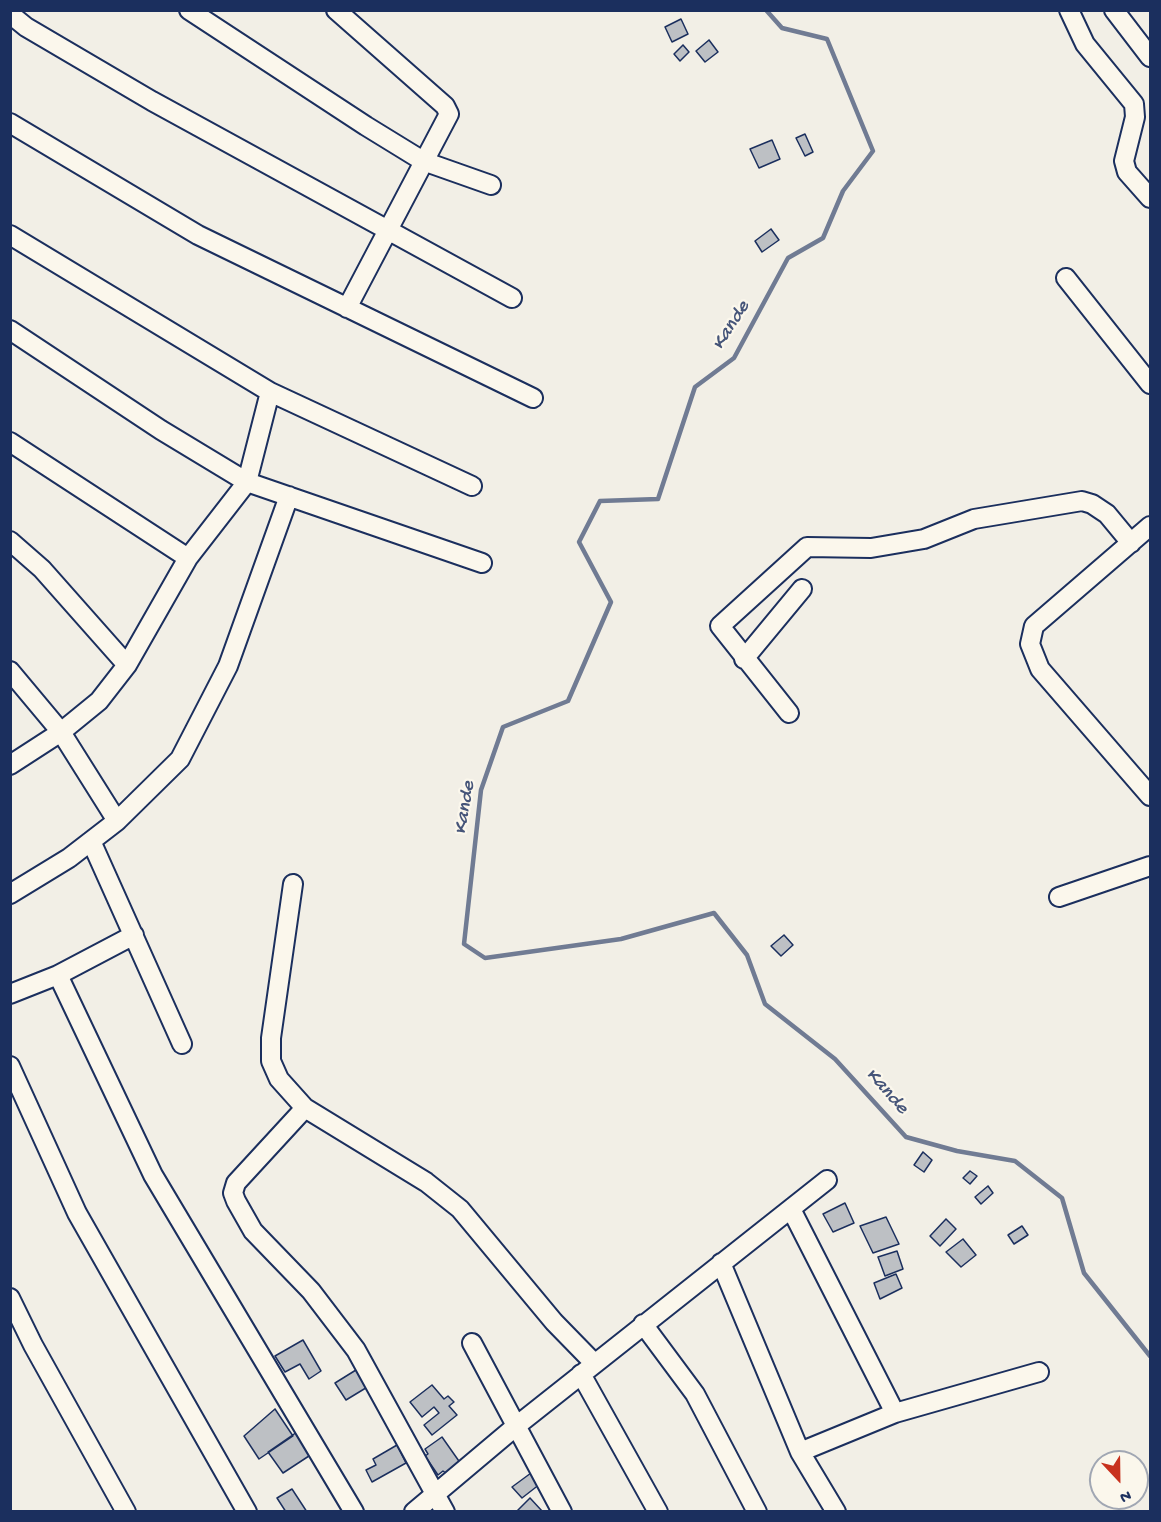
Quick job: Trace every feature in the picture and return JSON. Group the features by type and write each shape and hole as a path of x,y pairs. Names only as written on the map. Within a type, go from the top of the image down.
{"street":[{"path":"189,10 423,161 491,185"},
{"path":"336,10 445,106 448,114 448,120 423,161 347,308"},
{"path":"1069,10 1085,44 1134,104 1135,117 1124,161 1127,172 1150,198"},
{"path":"1114,10 1150,57"},
{"path":"10,14 26,27 152,100 512,298"},
{"path":"10,123 198,235 533,398"},
{"path":"10,235 270,392 472,486"},
{"path":"1066,278 1150,384"},
{"path":"10,330 161,430 247,482 482,562"},
{"path":"10,765 61,732 99,701 126,665 188,558 247,482 270,392"},
{"path":"10,442 188,558"},
{"path":"10,894 69,858 91,841 117,820 180,759 228,666 289,496"},
{"path":"789,713 721,629 721,623 807,547 871,548 924,539 974,519 1082,501 1092,504 1107,514 1131,543"},
{"path":"1150,526 1034,626 1030,644 1040,669 1150,796"},
{"path":"10,541 42,569 126,665"},
{"path":"744,659 802,589"},
{"path":"10,671 61,732 117,820"},
{"path":"91,841 182,1044"},
{"path":"1059,897 1150,866"},
{"path":"293,884 271,1038 271,1061 279,1079 305,1108 426,1182 460,1209 554,1322 587,1369 658,1512"},
{"path":"10,994 58,975 134,935"},
{"path":"58,975 153,1175 354,1512"},
{"path":"10,1066 77,1213 248,1512"},
{"path":"305,1108 236,1182 233,1193 253,1231 311,1291 356,1350 445,1512"},
{"path":"414,1512 587,1369 827,1180"},
{"path":"790,1209 895,1413"},
{"path":"721,1263 800,1452 836,1512"},
{"path":"10,1298 33,1345 126,1512"},
{"path":"643,1324 696,1394 757,1512"},
{"path":"472,1343 562,1512"},
{"path":"800,1452 895,1413 1039,1372"}],"building":[{"path":"681,19 688,34 672,42 665,27"},
{"path":"709,40 718,52 705,62 696,51"},
{"path":"683,45 689,52 680,61 674,54"},
{"path":"805,134 813,152 805,156 796,138"},
{"path":"772,140 780,159 759,168 750,149"},
{"path":"771,229 779,240 762,252 755,241"},
{"path":"784,935 793,945 781,956 771,946"},
{"path":"923,1152 932,1160 924,1172 914,1165"},
{"path":"970,1171 977,1176 970,1184 963,1178"},
{"path":"988,1186 993,1193 981,1204 975,1197"},
{"path":"845,1203 854,1223 833,1232 823,1214"},
{"path":"886,1217 899,1244 873,1253 860,1226"},
{"path":"946,1219 956,1229 940,1246 930,1236"},
{"path":"1022,1226 1028,1235 1014,1244 1008,1235"},
{"path":"963,1239 976,1255 961,1267 946,1252"},
{"path":"897,1251 903,1269 885,1276 878,1257"},
{"path":"896,1274 902,1288 880,1299 874,1283"},
{"path":"303,1340 321,1371 309,1379 300,1364 285,1372 275,1356"},
{"path":"364,1365 374,1383 346,1400 335,1383"},
{"path":"432,1385 444,1399 448,1396 454,1402 449,1406 457,1415 432,1435 424,1425 439,1413 434,1407 422,1417 410,1402"},
{"path":"275,1409 293,1436 259,1459 244,1436"},
{"path":"297,1432 312,1454 283,1473 268,1452"},
{"path":"442,1437 461,1464 447,1474 443,1471 438,1475 425,1456 428,1454 425,1449"},
{"path":"397,1445 406,1463 372,1482 366,1470 376,1465 373,1459"},
{"path":"531,1473 540,1484 522,1498 512,1487"},
{"path":"292,1489 307,1512 286,1512 277,1498"},
{"path":"530,1498 542,1511 516,1512"}],"waterway":[{"name":"Kande","path":"766,10 782,28 827,39 873,151 843,191 823,238 788,258 734,358 695,387 658,499 600,501 579,542 611,602 568,701 503,727 481,790 464,944 485,958 621,939 714,913 747,955 765,1004 835,1059 906,1137 957,1151 1015,1161 1062,1198 1084,1273 1150,1356"}]}
